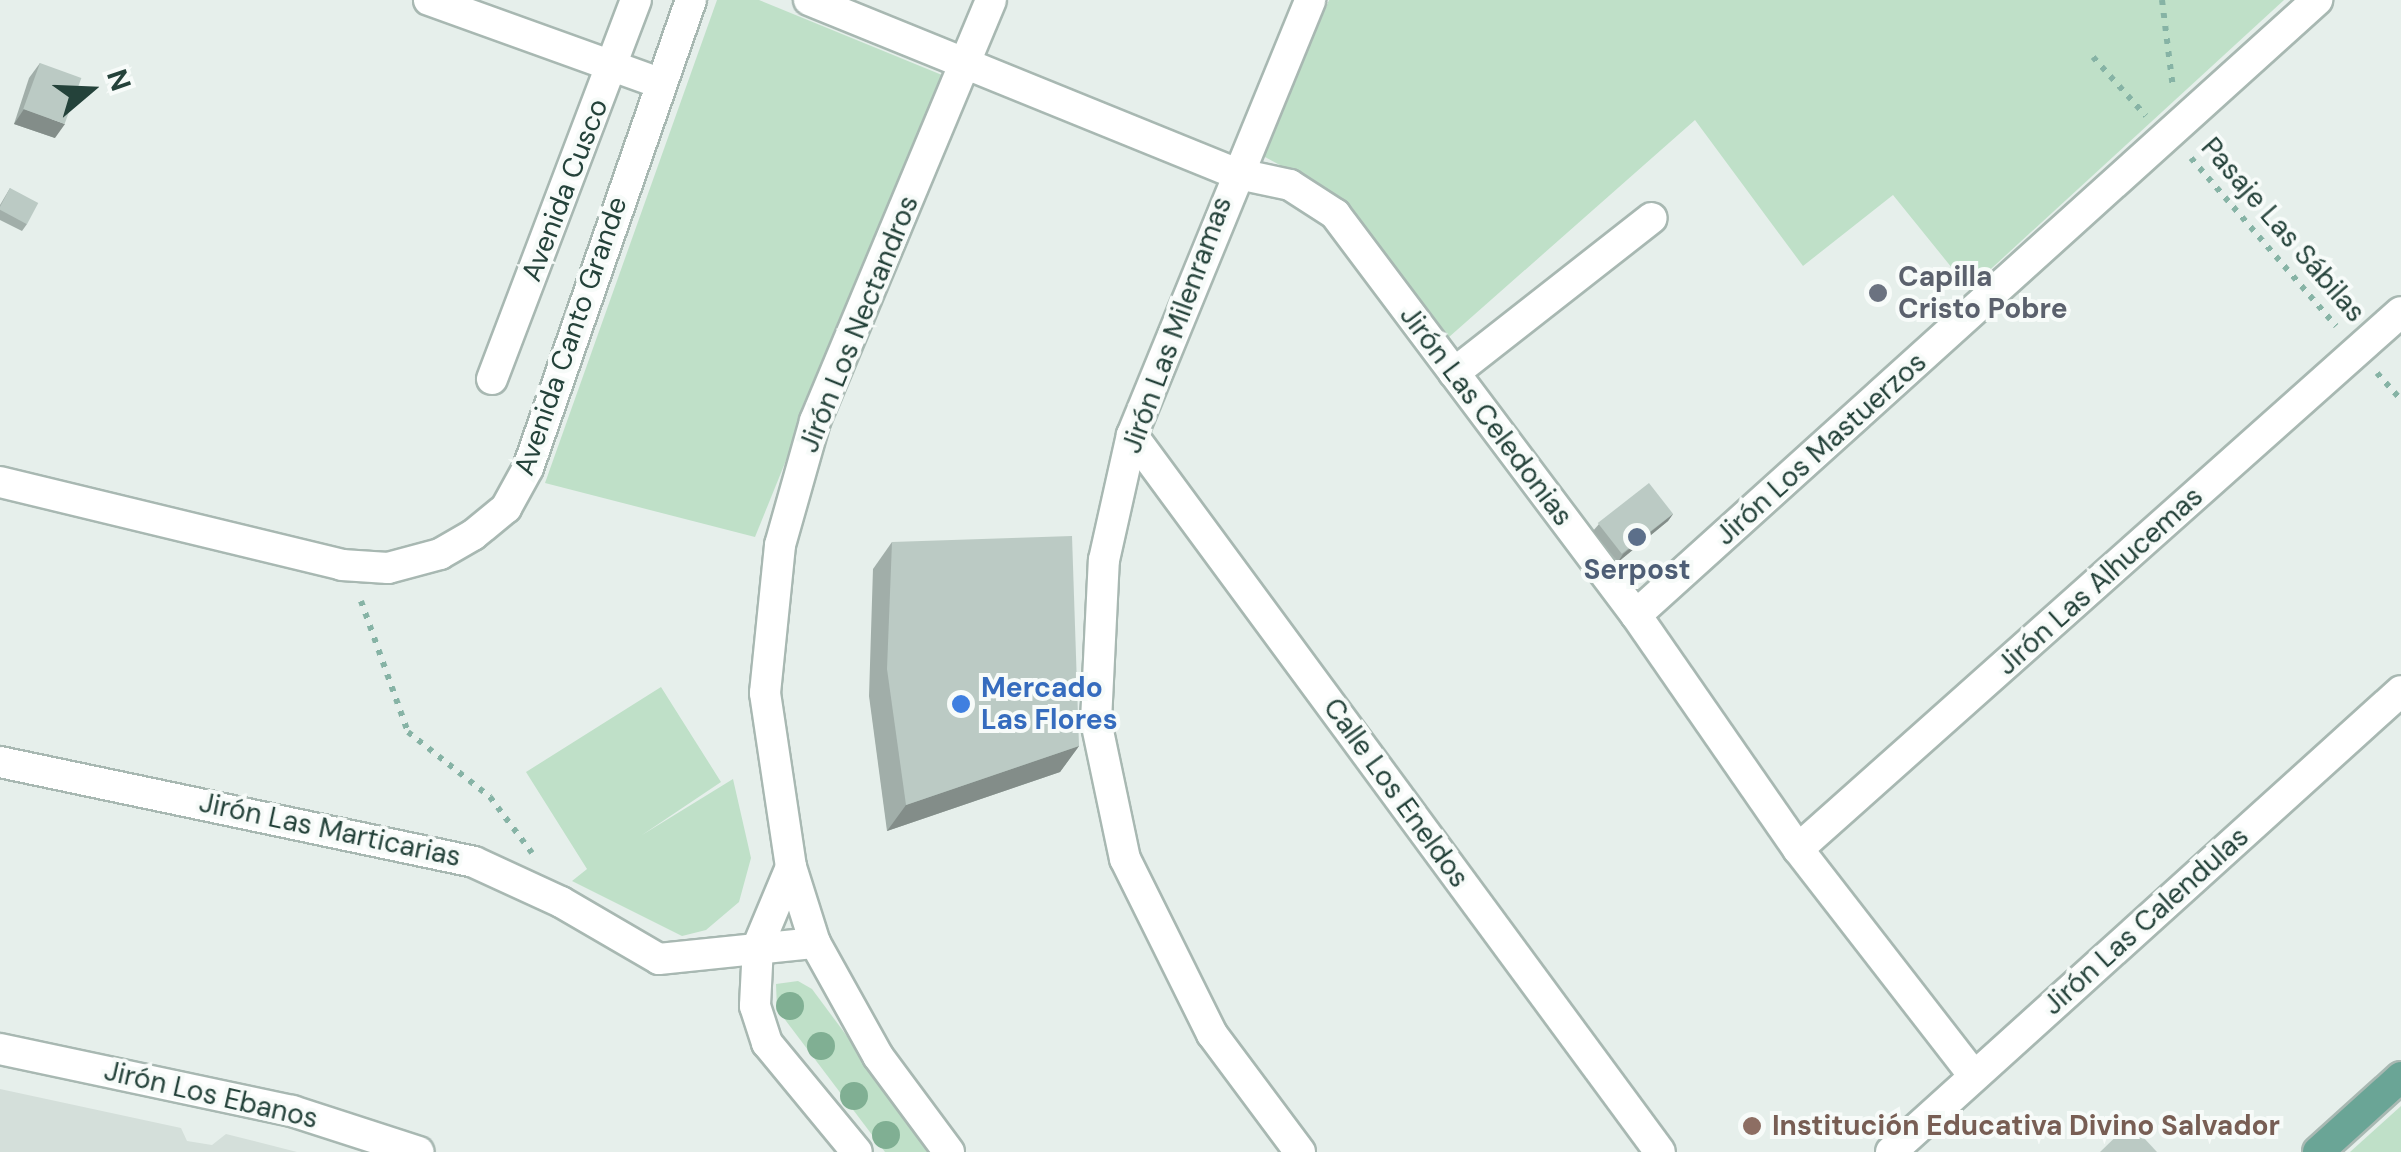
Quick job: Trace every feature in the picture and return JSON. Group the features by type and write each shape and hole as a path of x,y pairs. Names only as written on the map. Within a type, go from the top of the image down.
{"main road":[{"path":"2318,1152 2401,1077"}],"street":[{"path":"429,0 659,82"},
{"name":"Avenida Cusco","path":"492,378 636,0"},
{"name":"Avenida Canto Grande","path":"0,482 342,565 388,568 440,554 473,535 506,508 528,468 659,82 692,0"},
{"name":"Jirón Las Celedonias","path":"810,0 1234,173 1290,185 1335,214 1636,615 1798,850 1974,1076"},
{"name":"Jirón Los Nectandros","path":"950,1152 878,1056 815,943 791,867 765,693 780,545 815,421 991,0"},
{"name":"Jirón Las Milenramas","path":"1300,1152 1212,1034 1125,859 1096,721 1104,560 1132,435 1234,173 1310,0"},
{"name":"Jirón Los Mastuerzos","path":"1636,615 2159,126 2318,0"},
{"path":"1454,373 1652,218"},
{"name":"Jirón Las Alhucemas","path":"1798,850 2401,312"},
{"name":"Calle Los Eneldos","path":"1132,435 1660,1152"},
{"name":"Jirón Las Calendulas","path":"1891,1152 2401,691"},
{"name":"Jirón Las Marticarias","path":"0,762 474,862 561,902 659,959 815,943"},
{"path":"791,867 758,946 755,1006 767,1042 857,1152"},
{"name":"Jirón Los Ebanos","path":"0,1049 292,1111 420,1152"}],"path":[{"path":"2162,0 2174,95"},
{"name":"Pasaje Las Sábilas","path":"2094,58 2401,400"},
{"path":"361,601 408,732 490,797 537,860"}],"shaded area":[{"path":"0,1089 181,1128 187,1141 212,1145 226,1134 297,1152 0,1152"}],"green space":[{"path":"717,0 759,0 942,75 755,537 545,483"},
{"path":"1329,0 2284,0 1969,289 1893,195 1803,266 1695,120 1440,345 1306,179 1263,156"},
{"path":"661,687 721,782 642,835 733,779 751,858 739,902 706,930 682,936 572,881 587,869 526,772"},
{"path":"798,981 812,989 933,1152 885,1152 777,1009 776,984"},
{"path":"2401,1106 2401,1152 2350,1152"}],"building":[{"path":"40,63 81,78 65,124 23,109"},
{"path":"10,188 38,203 27,224 0,210"},
{"path":"1649,483 1673,514 1622,554 1598,523"},
{"name":"Mercado Las Flores","path":"1072,536 1079,746 906,805 887,669 892,542"},
{"path":"2130,1123 2157,1152 2100,1152"}],"place":[{"name":"Capilla Cristo Pobre","path":"1878,293"},
{"name":"Serpost","path":"1637,537"},
{"name":"Mercado Las Flores","path":"961,704"},
{"name":"Institución Educativa Divino Salvador","path":"1752,1126"}]}
